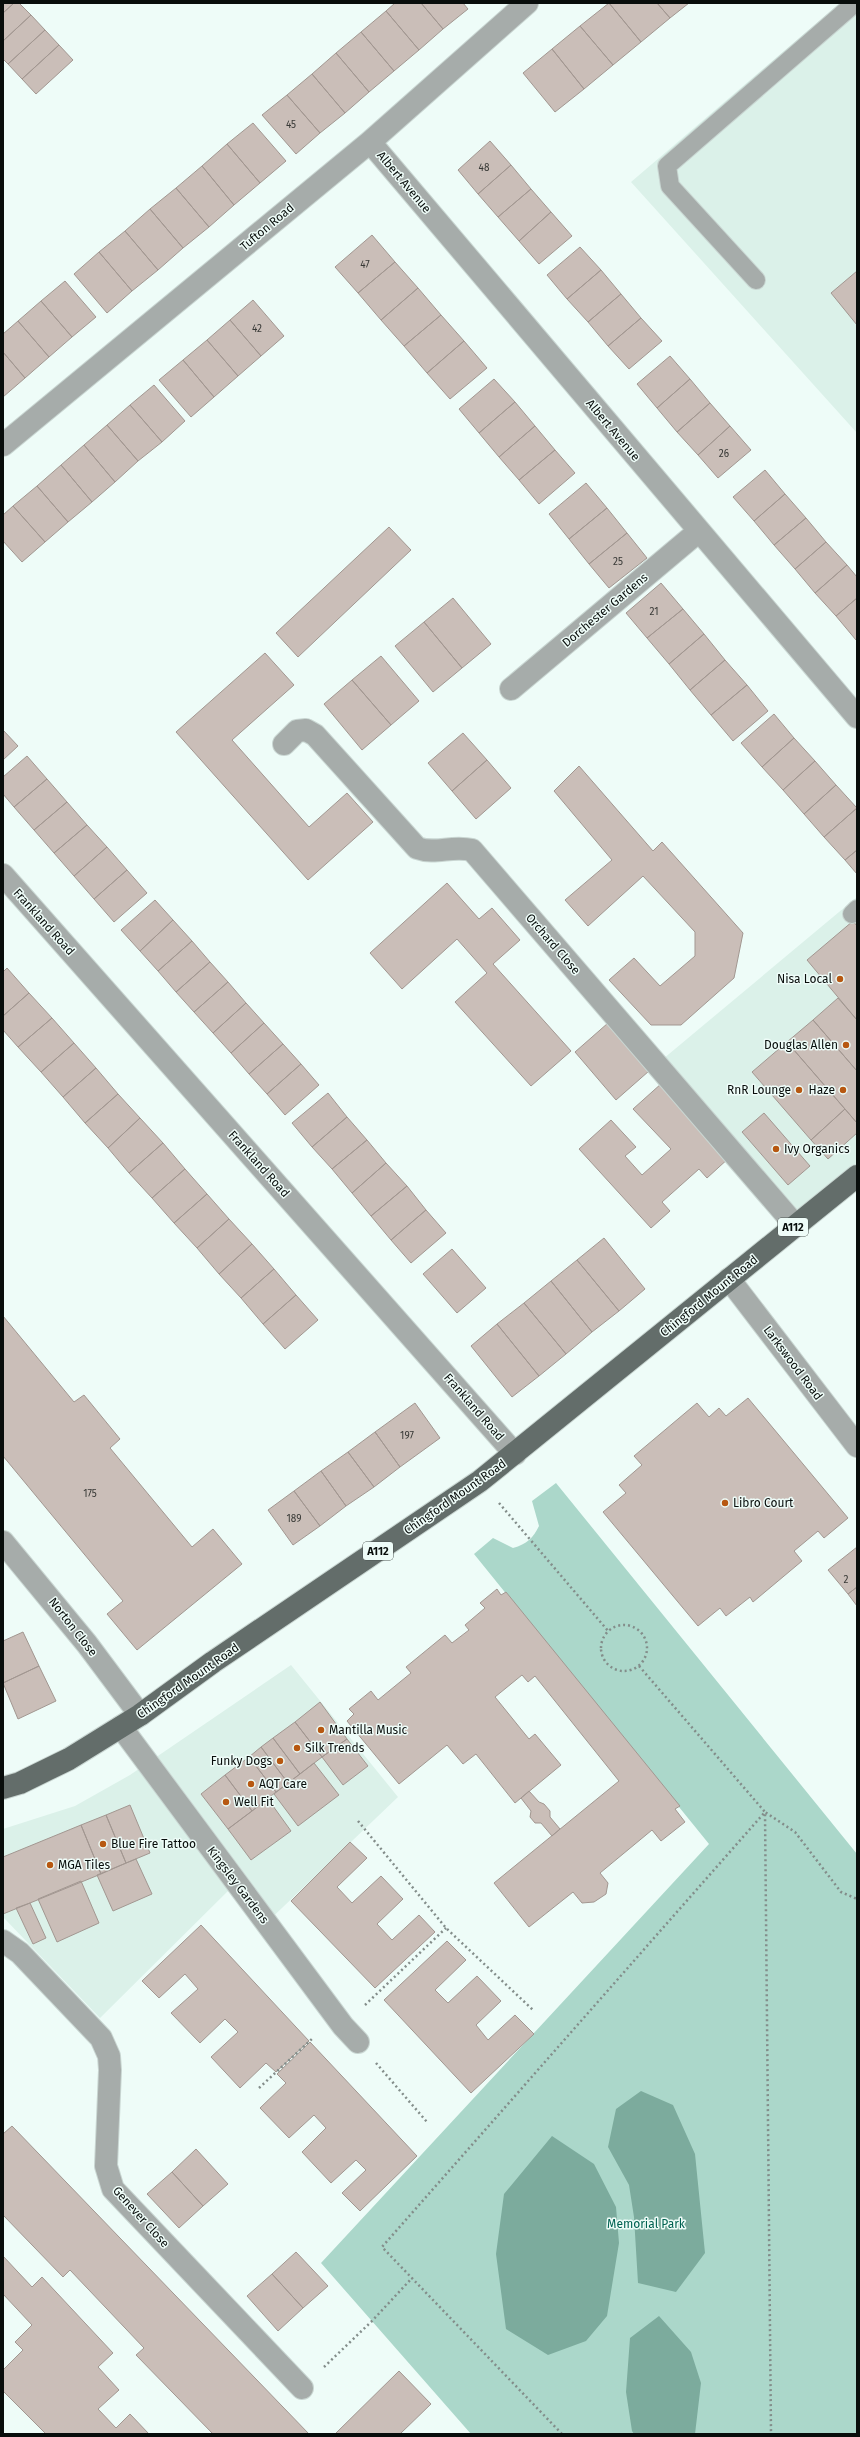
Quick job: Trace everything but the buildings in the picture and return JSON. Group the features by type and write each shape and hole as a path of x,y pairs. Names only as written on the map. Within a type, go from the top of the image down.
{"main road":[{"name":"Chingford Mount Road","path":"3,1788 20,1783 69,1759 122,1727 213,1662 480,1481 857,1176"}],"street":[{"name":"Tufton Road","path":"3,445 370,142 526,3"},
{"name":"Albert Avenue","path":"370,142 857,717"},
{"name":"Dorchester Gardens","path":"511,689 699,531"},
{"name":"Orchard Close","path":"284,744 297,731 306,730 315,735 417,848 427,852 460,847 472,850 795,1226"},
{"name":"Frankland Road","path":"3,875 515,1454"},
{"name":"Larkswood Road","path":"729,1279 857,1446"},
{"name":"Norton Close","path":"3,1542 86,1644 140,1715"},
{"name":"Kingsley Gardens","path":"122,1727 338,2020 358,2042"},
{"name":"Genever Close","path":"3,1941 20,1953 101,2038 109,2056 110,2070 106,2166 113,2189 302,2388"}],"lane":[{"path":"756,280 670,186 667,166 854,3"}],"path":[{"path":"480,1481 609,1632"},
{"path":"616,1626 628,1626 642,1634 646,1642 646,1652 639,1666 629,1671 620,1670 606,1664 601,1650 602,1639 609,1632 616,1626"},
{"path":"639,1666 765,1812 795,1832 841,1892 857,1899"},
{"path":"562,2434 382,2246 765,1812"},
{"path":"765,1812 771,2434"},
{"path":"358,1821 446,1928 533,2010"},
{"path":"358,2042 427,2122"},
{"path":"302,2388 372,2321 412,2278"}],"shaded area":[{"path":"840,3 857,3 857,433 631,182"},
{"path":"857,897 857,1165 798,1216 663,1059"},
{"path":"291,1665 398,1797 260,1929 228,1891 100,2018 3,1917 3,1829 75,1806 130,1775"},
{"path":"641,2091 673,2105 695,2154 705,2253 676,2292 638,2283 634,2217 629,2185 608,2147 616,2109"},
{"path":"552,2136 594,2164 616,2207 619,2243 607,2316 586,2341 548,2355 506,2329 496,2254 504,2194"},
{"path":"659,2316 691,2352 701,2383 695,2434 634,2434 632,2431 626,2392 630,2338"}],"green space":[{"name":"Memorial Park","path":"556,1483 857,1854 857,2434 471,2434 321,2263 709,1844 474,1554 493,1538 513,1548 522,1545 529,1540 539,1526 532,1501"}],"place":[{"name":"Nisa Local","path":"840,979"},
{"name":"Douglas Allen","path":"846,1045"},
{"name":"RnR Lounge","path":"799,1090"},
{"name":"Haze","path":"843,1090"},
{"name":"Ivy Organics","path":"776,1149"},
{"name":"Libro Court","path":"725,1503"},
{"name":"Mantilla Music","path":"321,1730"},
{"name":"Silk Trends","path":"297,1748"},
{"name":"Funky Dogs","path":"280,1761"},
{"name":"AQT Care","path":"251,1784"},
{"name":"Well Fit","path":"226,1802"},
{"name":"Blue Fire Tattoo","path":"103,1844"},
{"name":"MGA Tiles","path":"50,1865"}]}
